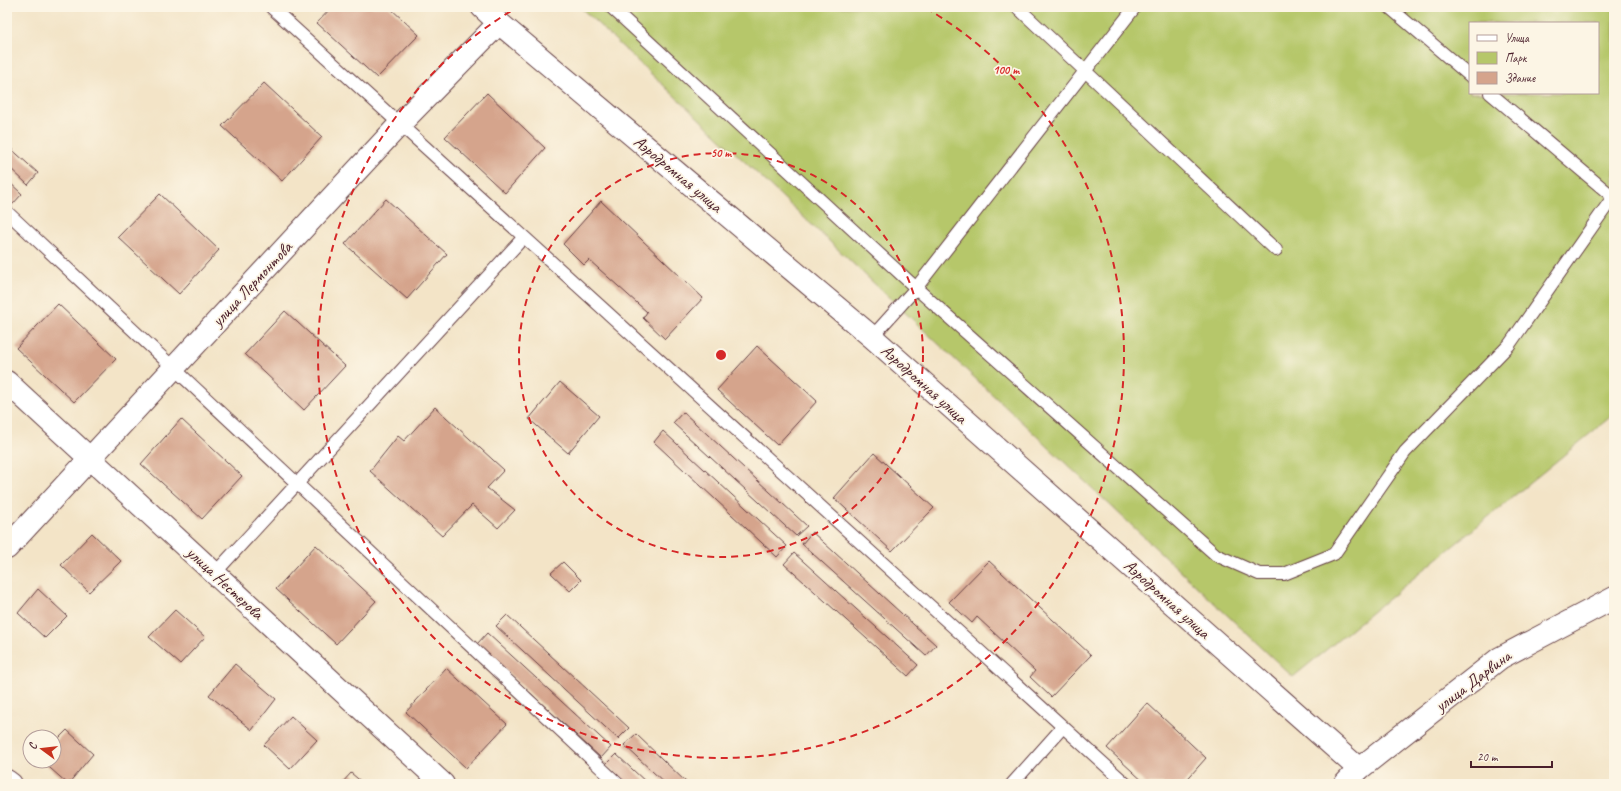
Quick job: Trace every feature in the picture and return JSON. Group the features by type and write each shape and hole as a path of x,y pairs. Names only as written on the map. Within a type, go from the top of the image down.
{"street":[{"name":"Аэродромная улица","path":"482,7 499,23 872,337 1352,776"},
{"name":"улица Лермонтова","path":"7,548 400,125 499,23"},
{"name":"улица Нестерова","path":"7,382 443,784"},
{"name":"улица Дарвина","path":"1352,776 1500,658 1614,598"},
{"path":"7,781 11,784"}],"lane":[{"path":"271,7 1062,728 1126,784"},
{"path":"610,7 916,288 1216,555 1258,574 1284,574 1334,554 1405,452 1509,345 1613,197 1491,94"},
{"path":"1017,7 1086,70 1276,250"},
{"path":"872,337 916,288 1135,7"},
{"path":"1389,7 1469,75"},
{"path":"7,212 618,784"},
{"path":"215,573 524,238"},
{"path":"1012,784 1062,728"}],"green space":[{"path":"580,7 1614,7 1614,414 1293,677"}],"building":[{"path":"332,7 389,7 419,35 377,78 317,23"},
{"path":"264,83 322,137 282,181 222,126"},
{"path":"487,93 545,148 505,193 445,137"},
{"path":"7,145 38,173 28,185 7,165"},
{"path":"7,180 22,194 12,205 7,200"},
{"path":"160,194 219,250 179,294 118,237"},
{"path":"386,199 447,254 407,299 345,244"},
{"path":"601,201 703,298 665,339 643,318 647,312 589,260 584,265 563,244"},
{"path":"58,304 116,359 74,402 16,348"},
{"path":"285,311 345,366 304,410 245,354"},
{"path":"757,346 817,401 777,445 717,390"},
{"path":"560,382 599,416 568,453 529,419"},
{"path":"435,407 504,470 487,488 515,510 498,528 472,505 442,536 370,471 398,436 404,441"},
{"path":"683,412 807,526 796,536 673,423"},
{"path":"181,419 242,476 202,519 141,464"},
{"path":"663,431 787,546 777,557 654,442"},
{"path":"874,453 934,508 892,551 834,498"},
{"path":"812,532 936,645 926,656 802,544"},
{"path":"92,533 121,561 89,592 61,565"},
{"path":"316,545 376,601 336,644 276,589"},
{"path":"794,553 918,665 908,676 784,564"},
{"path":"989,561 1091,655 1051,697 1030,677 1035,671 977,617 972,623 949,602"},
{"path":"563,562 581,580 570,591 551,573"},
{"path":"38,589 67,616 45,638 18,613"},
{"path":"175,610 205,637 180,664 149,637"},
{"path":"507,615 629,728 618,739 496,626"},
{"path":"487,633 611,747 601,758 477,644"},
{"path":"235,664 276,699 252,730 209,695"},
{"path":"446,668 507,724 466,768 406,712"},
{"path":"1147,703 1206,758 1183,784 1146,784 1107,748"},
{"path":"291,716 317,740 290,769 264,745"},
{"path":"67,730 93,754 68,784 51,769 62,769 62,735"},
{"path":"636,734 688,784 666,784 624,745"},
{"path":"616,754 648,784 627,784 606,764"},
{"path":"351,773 364,784 341,784"}]}
